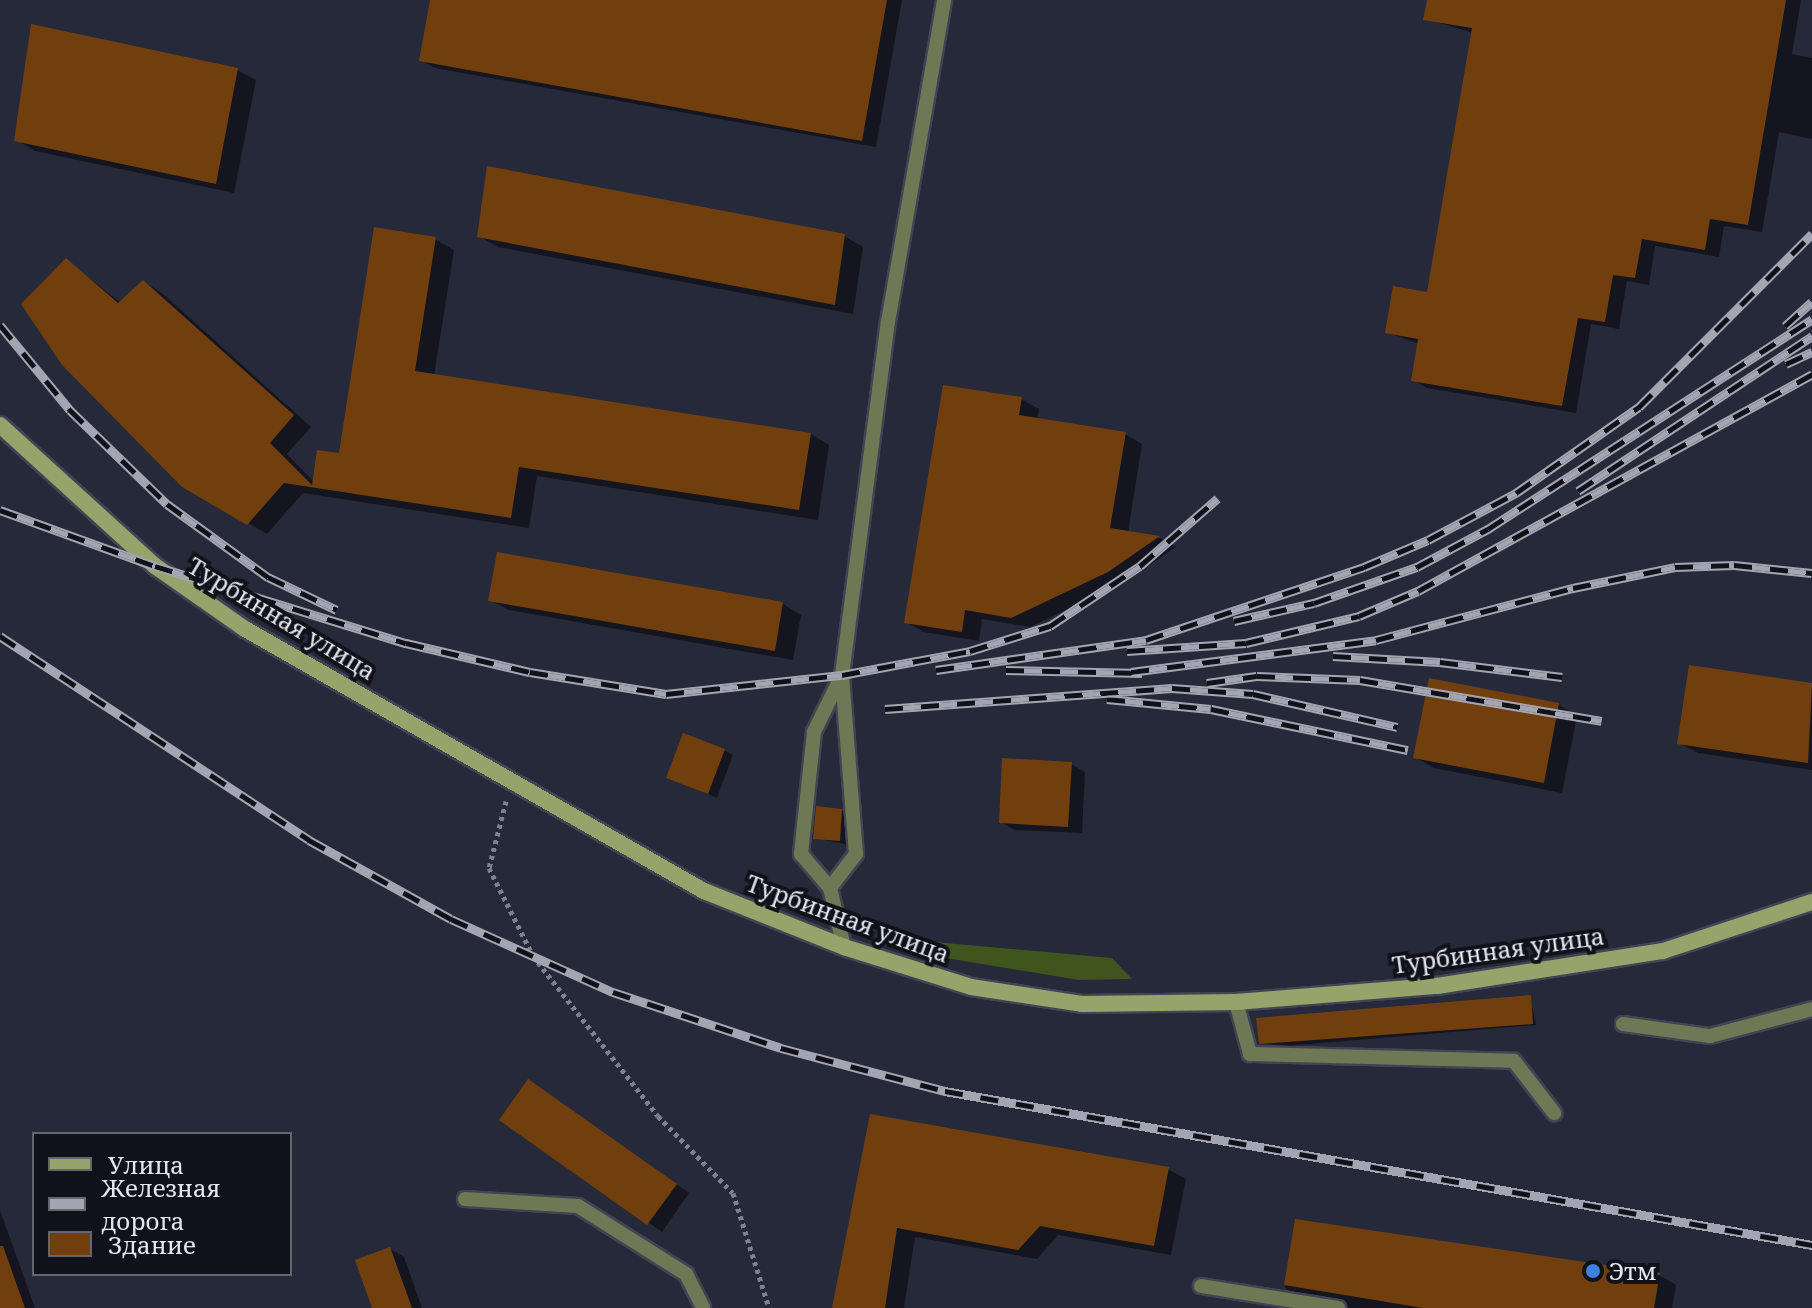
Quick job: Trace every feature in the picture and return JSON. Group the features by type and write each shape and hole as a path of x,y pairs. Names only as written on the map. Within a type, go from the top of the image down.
{"main road":[{"name":"Турбинная улица","path":"0,425 187,591 510,780 704,891 844,947 971,987 1082,1004 1236,1002 1437,986 1663,951 1812,902"}],"lane":[{"path":"830,888 856,854 842,675 888,322 944,0"},
{"path":"842,675 814,732 801,854 830,888 844,947"},
{"path":"1236,1002 1250,1054 1514,1061 1554,1113"},
{"path":"1623,1024 1710,1036 1812,1009"},
{"path":"465,1199 578,1206 686,1274 703,1308"},
{"path":"1201,1286 1338,1308"}],"path":[{"path":"510,780 489,868 533,956 658,1116 733,1193 769,1308"}],"green space":[{"path":"923,941 1112,958 1132,979 1079,980 940,957"}],"building":[{"path":"430,0 887,0 862,141 419,61"},
{"path":"1427,0 1786,0 1748,225 1710,219 1705,250 1642,239 1635,278 1613,275 1605,322 1578,318 1562,406 1411,381 1418,339 1385,333 1393,286 1427,292 1472,28 1423,20"},
{"path":"31,24 238,68 216,184 14,141"},
{"path":"487,166 845,234 835,305 477,237"},
{"path":"374,227 436,237 415,371 811,433 799,510 519,467 511,518 284,483 247,525 182,487 62,365 21,304 66,258 118,303 143,280 294,415 270,443 312,485 317,450 339,453"},
{"path":"943,385 1022,397 1019,415 1126,432 1110,528 1160,536 1108,572 1011,618 965,610 962,632 904,623"},
{"path":"497,552 783,602 775,651 488,601"},
{"path":"1689,665 1812,683 1808,763 1677,744"},
{"path":"1429,678 1559,703 1544,783 1413,758"},
{"path":"683,733 725,749 708,794 666,778"},
{"path":"1002,758 1072,762 1068,827 999,823"},
{"path":"816,806 842,809 840,841 813,839"},
{"path":"1531,995 1533,1024 1259,1044 1256,1018"},
{"path":"528,1079 677,1184 647,1225 499,1120"},
{"path":"870,1114 1169,1167 1154,1246 1040,1226 1018,1250 897,1228 885,1308 832,1308"},
{"path":"1295,1219 1660,1273 1654,1308 1423,1308 1284,1285"},
{"path":"0,1246 3,1246 25,1308 0,1308"},
{"path":"390,1247 412,1308 372,1308 355,1260"}],"railway":[{"path":"936,670 1146,640 1364,567 1428,540 1516,493 1639,407 1812,234"},
{"path":"1785,326 1812,302"},
{"path":"1234,621 1314,603 1417,567 1488,529 1812,319"},
{"path":"0,325 70,410 167,504 268,577 337,610"},
{"path":"1578,491 1812,336"},
{"path":"1786,364 1812,352"},
{"path":"1127,651 1246,643 1359,616 1418,591 1812,374"},
{"path":"0,510 155,566 406,643 530,672 666,694 842,675 970,651 1050,626 1140,566 1218,498"},
{"path":"1131,672 1376,640 1573,588 1675,567 1734,565 1812,573"},
{"path":"0,636 309,840 451,919 613,992 781,1048 945,1091 1812,1245"},
{"path":"1333,656 1440,662 1562,677"},
{"path":"1006,670 1142,673"},
{"path":"1207,683 1257,676 1360,680 1602,721"},
{"path":"885,709 1172,688 1253,694 1397,727"},
{"path":"1107,699 1211,709 1408,750"}],"place":[{"name":"Этм","path":"1593,1271"}]}
